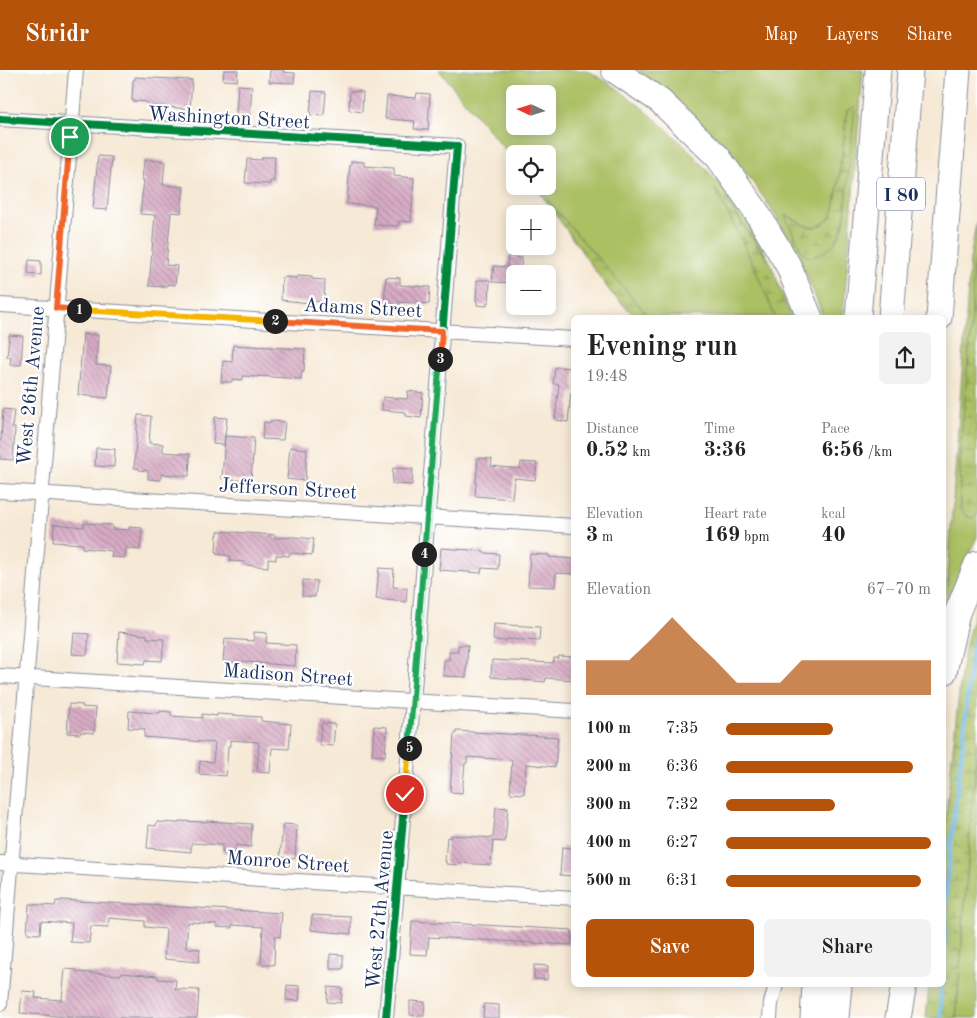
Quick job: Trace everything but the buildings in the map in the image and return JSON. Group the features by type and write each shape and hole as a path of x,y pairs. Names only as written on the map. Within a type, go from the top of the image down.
{"highway":[{"path":"614,70 660,101 718,157 754,208 788,265 809,315"},
{"path":"858,315 878,70"},
{"name":"I 80","path":"891,315 910,70"},
{"name":"I 80","path":"939,315 958,70"},
{"path":"946,663 957,614 977,564"},
{"path":"813,1018 815,987"},
{"path":"836,1018 839,987"},
{"path":"885,1018 888,987"},
{"path":"898,1018 904,987"}],"street":[{"name":"West 26th Avenue","path":"0,1004 6,863 27,678 76,70"},
{"name":"Washington Street","path":"0,119 457,146"},
{"name":"West 27th Avenue","path":"386,1018 457,146"},
{"name":"Adams Street","path":"0,305 571,339"},
{"name":"Jefferson Street","path":"0,491 571,526"},
{"name":"Madison Street","path":"0,676 571,711"},
{"name":"Monroe Street","path":"6,863 571,898"},
{"path":"770,1018 775,987"}],"green space":[{"path":"439,70 587,70 615,87 640,106 690,151 744,215 769,260 731,207 716,191 746,248 774,315 647,315 556,210 556,205 552,205 543,195 556,195 556,145 506,145 506,151"},
{"path":"638,70 863,70 843,315 822,315 793,247 758,189 722,145 682,105","holes":["847,111 847,185 843,228 803,254 785,216 810,227 816,227 827,221 832,215 837,192"]},
{"path":"855,106 845,214 842,226 832,246 817,255 808,256 803,254 785,216 806,226 813,227 822,224 832,215 837,192 847,111"},
{"path":"714,188 733,210 769,260 790,315 774,315 762,284"},
{"path":"543,195 552,205 549,205"},
{"path":"556,210 647,315 634,315 611,293 556,215"},
{"path":"976,223 977,258 975,259 973,270 972,317 960,453 960,508 975,516 977,513 977,537 961,570 946,610 946,599 970,260"},
{"path":"977,258 977,513 971,518 966,516 960,509 960,453 972,317 973,270 975,259"},
{"path":"977,605 977,744 956,1018 926,1018 929,987 946,987 946,813 966,642"},
{"path":"977,744 977,1018 956,1018"}],"waterway":[{"path":"946,899 972,651 977,631"},
{"path":"946,899 946,916"},
{"path":"940,1018 941,987"}],"cycle path":[{"path":"0,119 457,146 386,1018"}],"route":[{"path":"70,137 56,308 442,331 405,794"}]}
